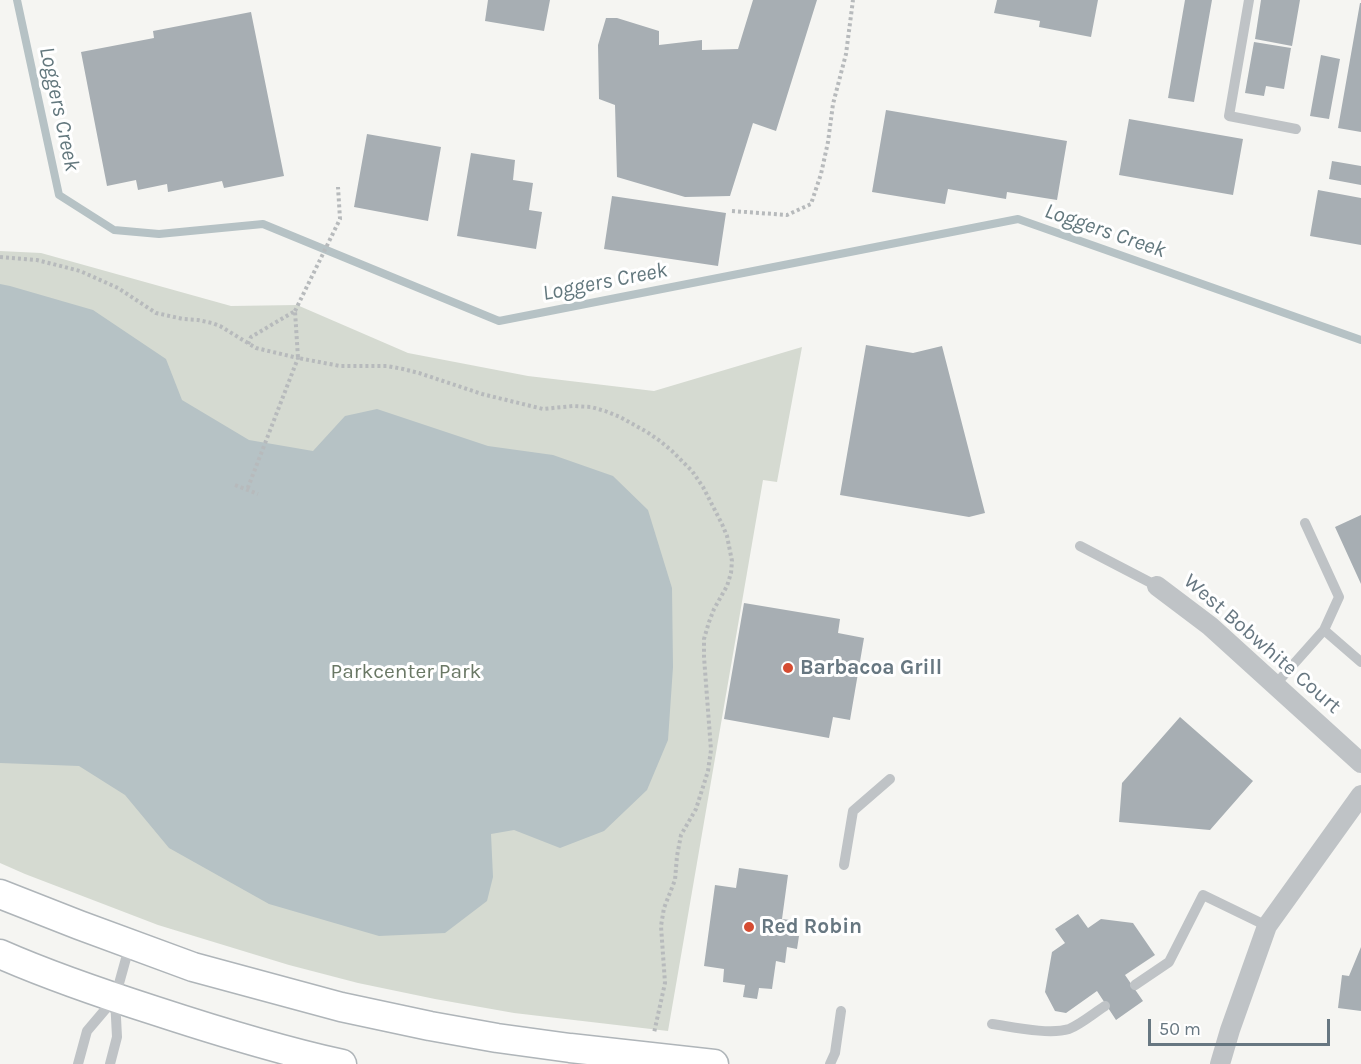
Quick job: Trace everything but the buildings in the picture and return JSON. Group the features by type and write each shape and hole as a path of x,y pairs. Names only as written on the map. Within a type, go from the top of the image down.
{"main road":[{"path":"0,894 194,967 341,1007 497,1038 714,1064"},
{"path":"0,954 115,998 227,1035 342,1064"}],"street":[{"name":"West Bobwhite Court","path":"1157,586 1210,626 1361,763"},
{"path":"1220,1064 1267,926 1361,795"}],"lane":[{"path":"1249,0 1229,116 1296,129"},
{"path":"1275,685 1324,630 1339,597 1305,523"},
{"path":"1080,546 1157,586"},
{"path":"1324,630 1361,662"},
{"path":"844,865 854,810 890,778"},
{"path":"1136,985 1169,962 1203,895 1267,926"},
{"path":"110,1064 117,1037 115,998 130,944"},
{"path":"78,1064 87,1031 115,998"},
{"path":"992,1024 1053,1031 1067,1029 1105,1005"},
{"path":"830,1064 841,1011"}],"path":[{"path":"732,211 787,215 811,204 821,174 828,142 832,104 846,54 852,0"},
{"path":"247,490 298,358 295,311 337,225 339,219 338,188"},
{"path":"0,257 37,260 80,271 118,288 156,313 212,323 263,351 340,366 387,366 543,409 573,406 605,411 647,432 672,451 692,471 703,487 727,536 732,561 727,586 714,609 706,630 704,657 711,758 696,809 681,835 675,880 663,908 661,926 665,983 654,1034"},
{"path":"248,344 250,337 295,311"},
{"path":"236,485 258,494"}],"green space":[{"name":"Parkcenter Park","path":"0,251 41,253 231,306 297,305 408,353 528,376 654,391 802,347 777,482 763,480 668,1031 514,1013 358,983 289,965 158,925 0,863"}],"shaded area":[{"name":"Parkcenter Park","path":"0,284 93,310 166,359 182,400 249,440 313,451 345,416 377,409 488,446 553,455 613,476 648,510 672,588 673,667 668,740 647,790 604,831 560,848 514,830 491,834 493,877 487,901 445,933 379,936 269,904 169,848 125,795 79,766 0,763"}],"waterway":[{"name":"Loggers Creek","path":"17,0 59,195 114,230 159,234 263,224 499,321 1018,219 1361,340"}],"place":[{"name":"Barbacoa Grill","path":"788,668"},
{"name":"Red Robin","path":"749,927"}]}
